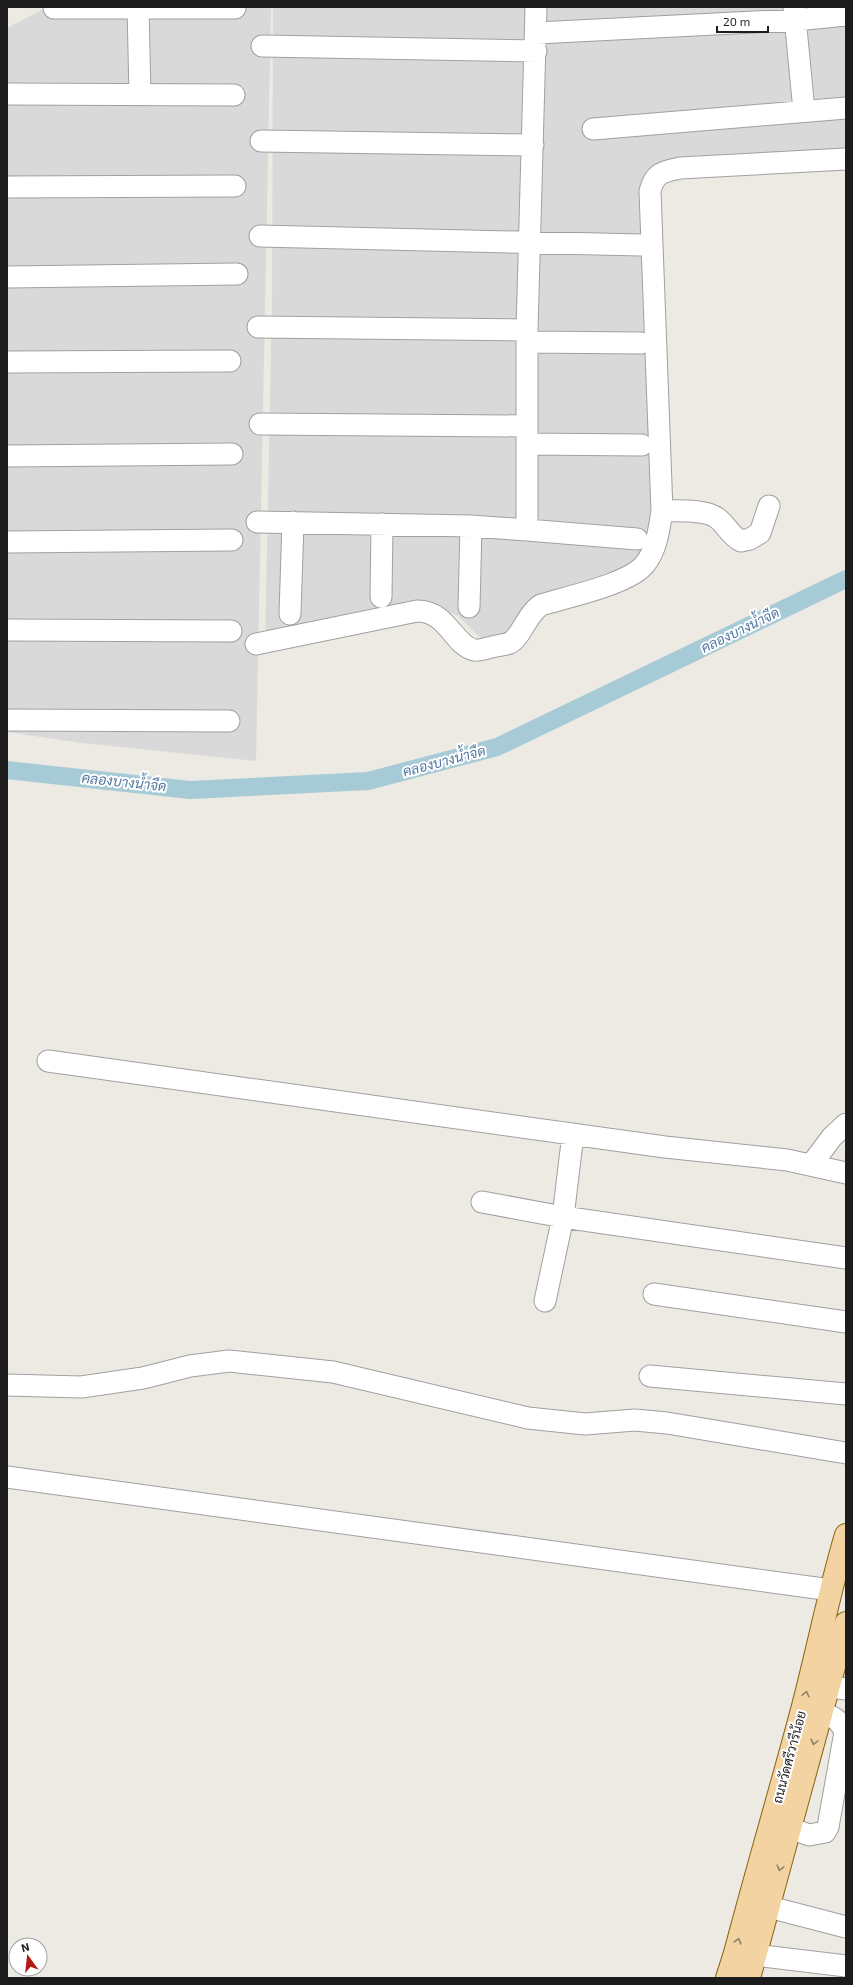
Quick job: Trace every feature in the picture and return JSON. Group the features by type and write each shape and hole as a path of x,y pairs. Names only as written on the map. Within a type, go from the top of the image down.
{"main road":[{"name":"ถนนวัดศรีวารีน้อย","path":"726,1978 735,1953 819,1646 838,1592 846,1535"},
{"name":"ถนนวัดศรีวารีน้อย","path":"749,1978 822,1713 837,1688 846,1623"}],"street":[{"path":"138,7 140,95"},
{"path":"527,530 528,336 536,7"},
{"path":"54,8 235,8"},
{"path":"795,14 804,111"},
{"path":"262,46 536,42 795,14 846,15"},
{"path":"7,94 234,95"},
{"path":"593,129 846,108"},
{"path":"261,141 533,145"},
{"path":"256,644 422,611 434,614 465,645 474,650 511,643 517,637 534,609 541,605 622,580 645,564 656,540 662,512 650,191 652,181 658,174 680,168 846,159"},
{"path":"7,187 235,186"},
{"path":"260,236 531,241 640,245"},
{"path":"7,277 237,274"},
{"path":"258,328 528,336 641,343"},
{"path":"7,362 230,361"},
{"path":"260,424 527,435 642,445"},
{"path":"7,456 232,454"},
{"path":"662,512 686,511 717,517 731,534 742,541 750,539 760,533 769,506"},
{"path":"257,522 471,526 637,539"},
{"path":"290,614 293,522"},
{"path":"381,597 382,524"},
{"path":"468,607 471,526"},
{"path":"7,542 232,540"},
{"path":"7,630 231,631"},
{"path":"7,720 229,721"},
{"path":"48,1061 664,1147 787,1160 846,1173"},
{"path":"811,1166 832,1137 846,1124"},
{"path":"545,1301 563,1217 573,1134"},
{"path":"482,1202 563,1217 846,1258"},
{"path":"654,1294 846,1322"},
{"path":"7,1385 81,1387 143,1378 190,1366 229,1361 333,1372 528,1418 585,1424 635,1420 667,1423 846,1453"},
{"path":"650,1376 846,1394"},
{"path":"7,1477 838,1592"},
{"path":"790,1828 809,1835 825,1832 828,1827 845,1732 841,1723 833,1716 822,1713"},
{"path":"769,1907 846,1927"},
{"path":"755,1954 846,1966"}],"shaded area":[{"path":"48,7 271,7 256,761 82,743 7,732 7,28"},
{"path":"273,7 846,7 846,165 659,181 668,542 664,552 648,572 543,610 491,648 458,616 445,610 265,646 272,303"}],"waterway":[{"name":"คลองบางน้ำจืด","path":"7,770 190,790 368,781 497,747 846,579"}]}
